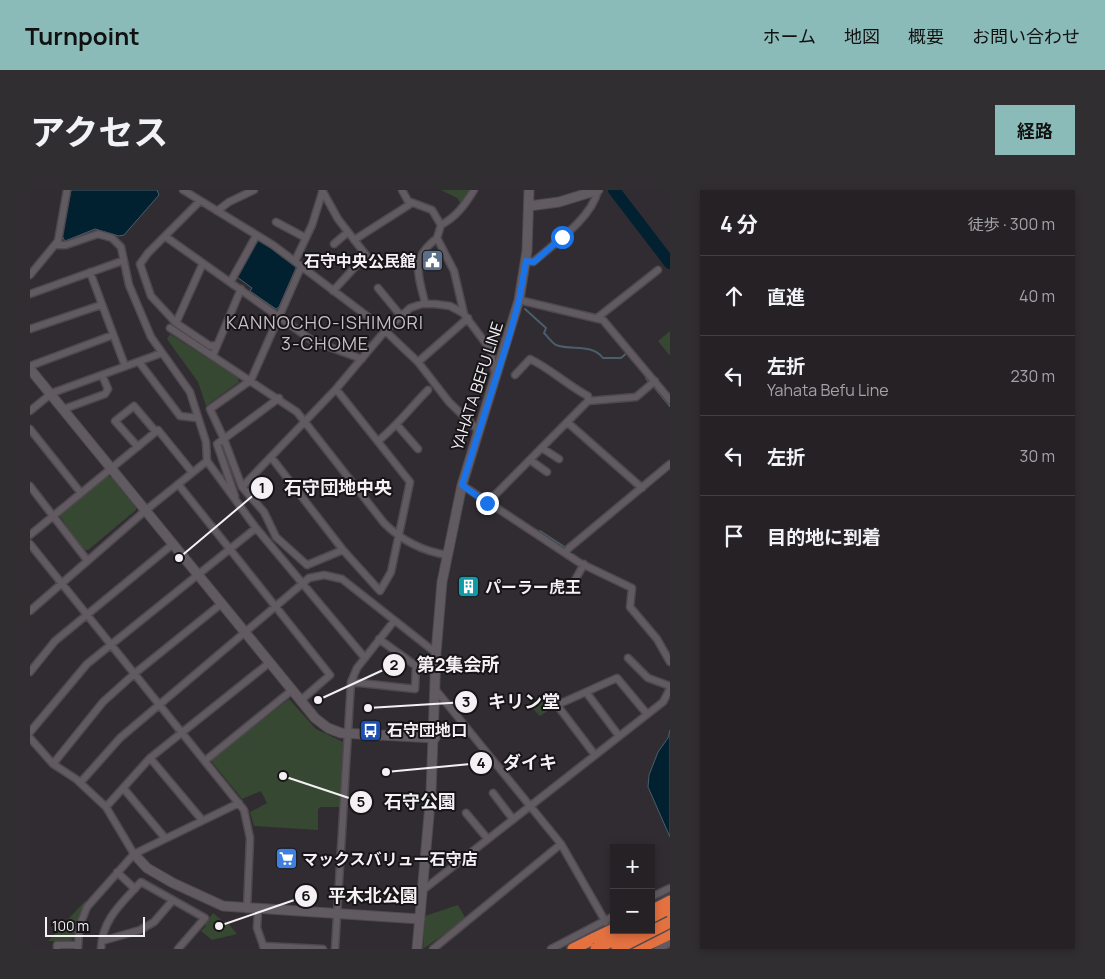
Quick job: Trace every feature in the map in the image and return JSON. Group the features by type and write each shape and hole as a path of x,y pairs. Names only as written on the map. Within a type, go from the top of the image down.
{"highway":[{"path":"655,909 670,901"},
{"path":"655,919 670,912"},
{"path":"617,949 670,922"},
{"path":"595,944 610,932"},
{"path":"573,949 595,944 622,934"},
{"path":"638,949 670,934"}],"street":[{"path":"30,275 56,245 60,237 67,190"},
{"path":"182,190 295,261 385,331 418,362 449,402 480,430"},
{"path":"217,211 229,202 254,190"},
{"path":"323,190 338,219 366,255 333,291"},
{"path":"295,261 306,238 323,190"},
{"path":"402,190 408,201 428,207 441,225"},
{"name":"YAHATA BEFU LINE","path":"417,949 435,738 436,653 447,555 462,485 519,300 526,261 529,190"},
{"path":"526,261 534,262 575,227 596,200 598,190 568,200 529,206"},
{"path":"425,304 420,280 419,258 422,250 437,238 441,225 450,220 463,207 473,191"},
{"path":"200,201 148,253 140,264 151,296 173,326 297,412 384,523 398,536 420,548 447,555"},
{"path":"354,240 412,203"},
{"path":"276,222 306,238"},
{"path":"334,244 348,232"},
{"path":"56,245 66,245 98,234 118,242 121,247 122,261 141,315 151,336 190,392 206,442 207,461 256,528 365,658"},
{"path":"231,281 256,236"},
{"path":"166,237 231,281 313,341 362,359"},
{"path":"437,238 454,271 466,316 490,349 496,377"},
{"path":"30,294 122,261"},
{"path":"173,326 203,263"},
{"path":"301,267 251,380 210,409 224,439 242,487 264,512 276,537 307,565 344,550"},
{"path":"597,318 658,270"},
{"path":"90,272 125,366"},
{"path":"378,288 401,316"},
{"path":"213,355 241,289"},
{"path":"519,300 597,318 607,323 670,400"},
{"path":"242,487 336,389 385,331 410,308 425,304 450,306 466,316"},
{"path":"30,329 101,305"},
{"path":"418,362 466,316"},
{"path":"173,326 210,346 217,344"},
{"path":"113,335 30,368 291,691 322,725 334,732 435,738"},
{"path":"30,411 52,393 162,353"},
{"path":"515,375 530,359 552,370 570,386 588,396 588,400"},
{"path":"139,362 180,416 198,418"},
{"path":"64,409 105,394 108,389 102,375"},
{"path":"487,503 588,400 608,401 618,397 636,397 654,381"},
{"path":"271,457 344,550 380,591 391,572 410,482 336,389"},
{"path":"378,441 397,425 410,408 428,390"},
{"path":"238,503 218,444 279,398"},
{"path":"138,447 115,421 134,406 156,432 158,430 192,472"},
{"path":"566,422 642,488"},
{"path":"397,425 418,448"},
{"path":"30,429 81,493"},
{"path":"30,535 156,432"},
{"path":"542,448 558,459"},
{"path":"530,460 547,472"},
{"path":"30,611 61,582 207,461"},
{"path":"565,553 670,464"},
{"path":"178,484 330,675 300,701"},
{"path":"462,485 487,503 530,528 565,553 632,588 630,607 657,640 670,662"},
{"path":"30,486 87,560"},
{"path":"30,732 87,664 228,548 256,528"},
{"path":"30,544 239,803 248,821 250,838 247,909"},
{"path":"30,672 55,641 173,544"},
{"path":"570,589 584,564"},
{"path":"80,783 120,738 274,606 302,584 316,576 335,576 436,653"},
{"path":"53,764 103,702 134,674 221,604"},
{"path":"335,949 351,682 357,668 394,621"},
{"path":"351,682 415,689 416,666 379,640"},
{"path":"422,890 663,702 670,688 648,678 628,658"},
{"path":"106,807 150,758 269,663"},
{"path":"595,755 557,705 618,678 647,714"},
{"path":"435,688 561,844 621,949"},
{"path":"206,760 291,691"},
{"path":"586,692 619,736"},
{"path":"30,738 53,764 80,783 106,807 134,854 147,868 207,900 223,906 247,909 420,920"},
{"path":"150,758 202,820"},
{"path":"124,789 165,838"},
{"path":"493,794 512,818"},
{"path":"58,949 57,945 78,947 79,927 87,907 134,854 239,803"},
{"path":"466,813 487,838"},
{"path":"433,949 561,844"},
{"path":"117,872 135,889"},
{"path":"101,949 106,924 112,913 141,882 205,918 178,949"},
{"path":"655,895 670,888"},
{"path":"102,941 140,930 154,922 173,900"},
{"path":"258,910 257,928 264,948 323,949"},
{"path":"551,949 610,918"},
{"path":"658,949 670,943"}],"green space":[{"path":"441,190 471,190 462,205 457,198"},
{"path":"670,331 670,356 658,341"},
{"path":"170,334 238,378 239,382 206,406 198,382 167,339"},
{"path":"107,476 112,477 136,507 136,510 88,550 83,550 59,515"},
{"path":"539,695 545,707 552,704 554,707 540,716 530,706"},
{"path":"289,699 316,729 343,742 340,807 320,807 318,810 318,830 254,826 250,812 267,803 261,791 242,799 212,762 213,758"},
{"path":"86,900 78,918 74,938 70,941 48,941"},
{"path":"458,905 466,919 423,949 425,916"},
{"path":"213,913 225,923 227,922 237,934 212,940 201,931"}],"water":[{"path":"71,190 157,190 159,195 124,235 119,236 95,229 65,241 62,236"},
{"path":"260,240 295,264 296,268 279,307 276,309 250,291 252,288 237,277 256,241"},
{"path":"670,730 670,837 648,787 649,775 658,752 668,738"}],"waterway":[{"path":"614,190 670,263"},
{"path":"525,309 546,328 544,333 556,345 593,350 603,358 621,358 628,352"},
{"path":"646,378 650,383"},
{"path":"655,388 670,406"},
{"path":"540,531 566,548"}],"place":[{"name":"石守中央公民館","path":"432,261"},
{"name":"石守団地中央","path":"179,558"},
{"name":"パーラー虎王","path":"469,587"},
{"name":"第2集会所","path":"318,700"},
{"name":"キリン堂","path":"368,708"},
{"name":"石守団地口","path":"371,730"},
{"name":"ダイキ","path":"386,772"},
{"name":"石守公園","path":"283,776"},
{"name":"マックスバリュー石守店","path":"286,859"},
{"name":"平木北公園","path":"219,926"}],"district":[{"name":"KANNOCHO-ISHIMORI 3-CHOME","path":"325,333"}],"route":[{"path":"487,503 462,485 509,337 519,300 526,261 534,262 562,237"}]}
